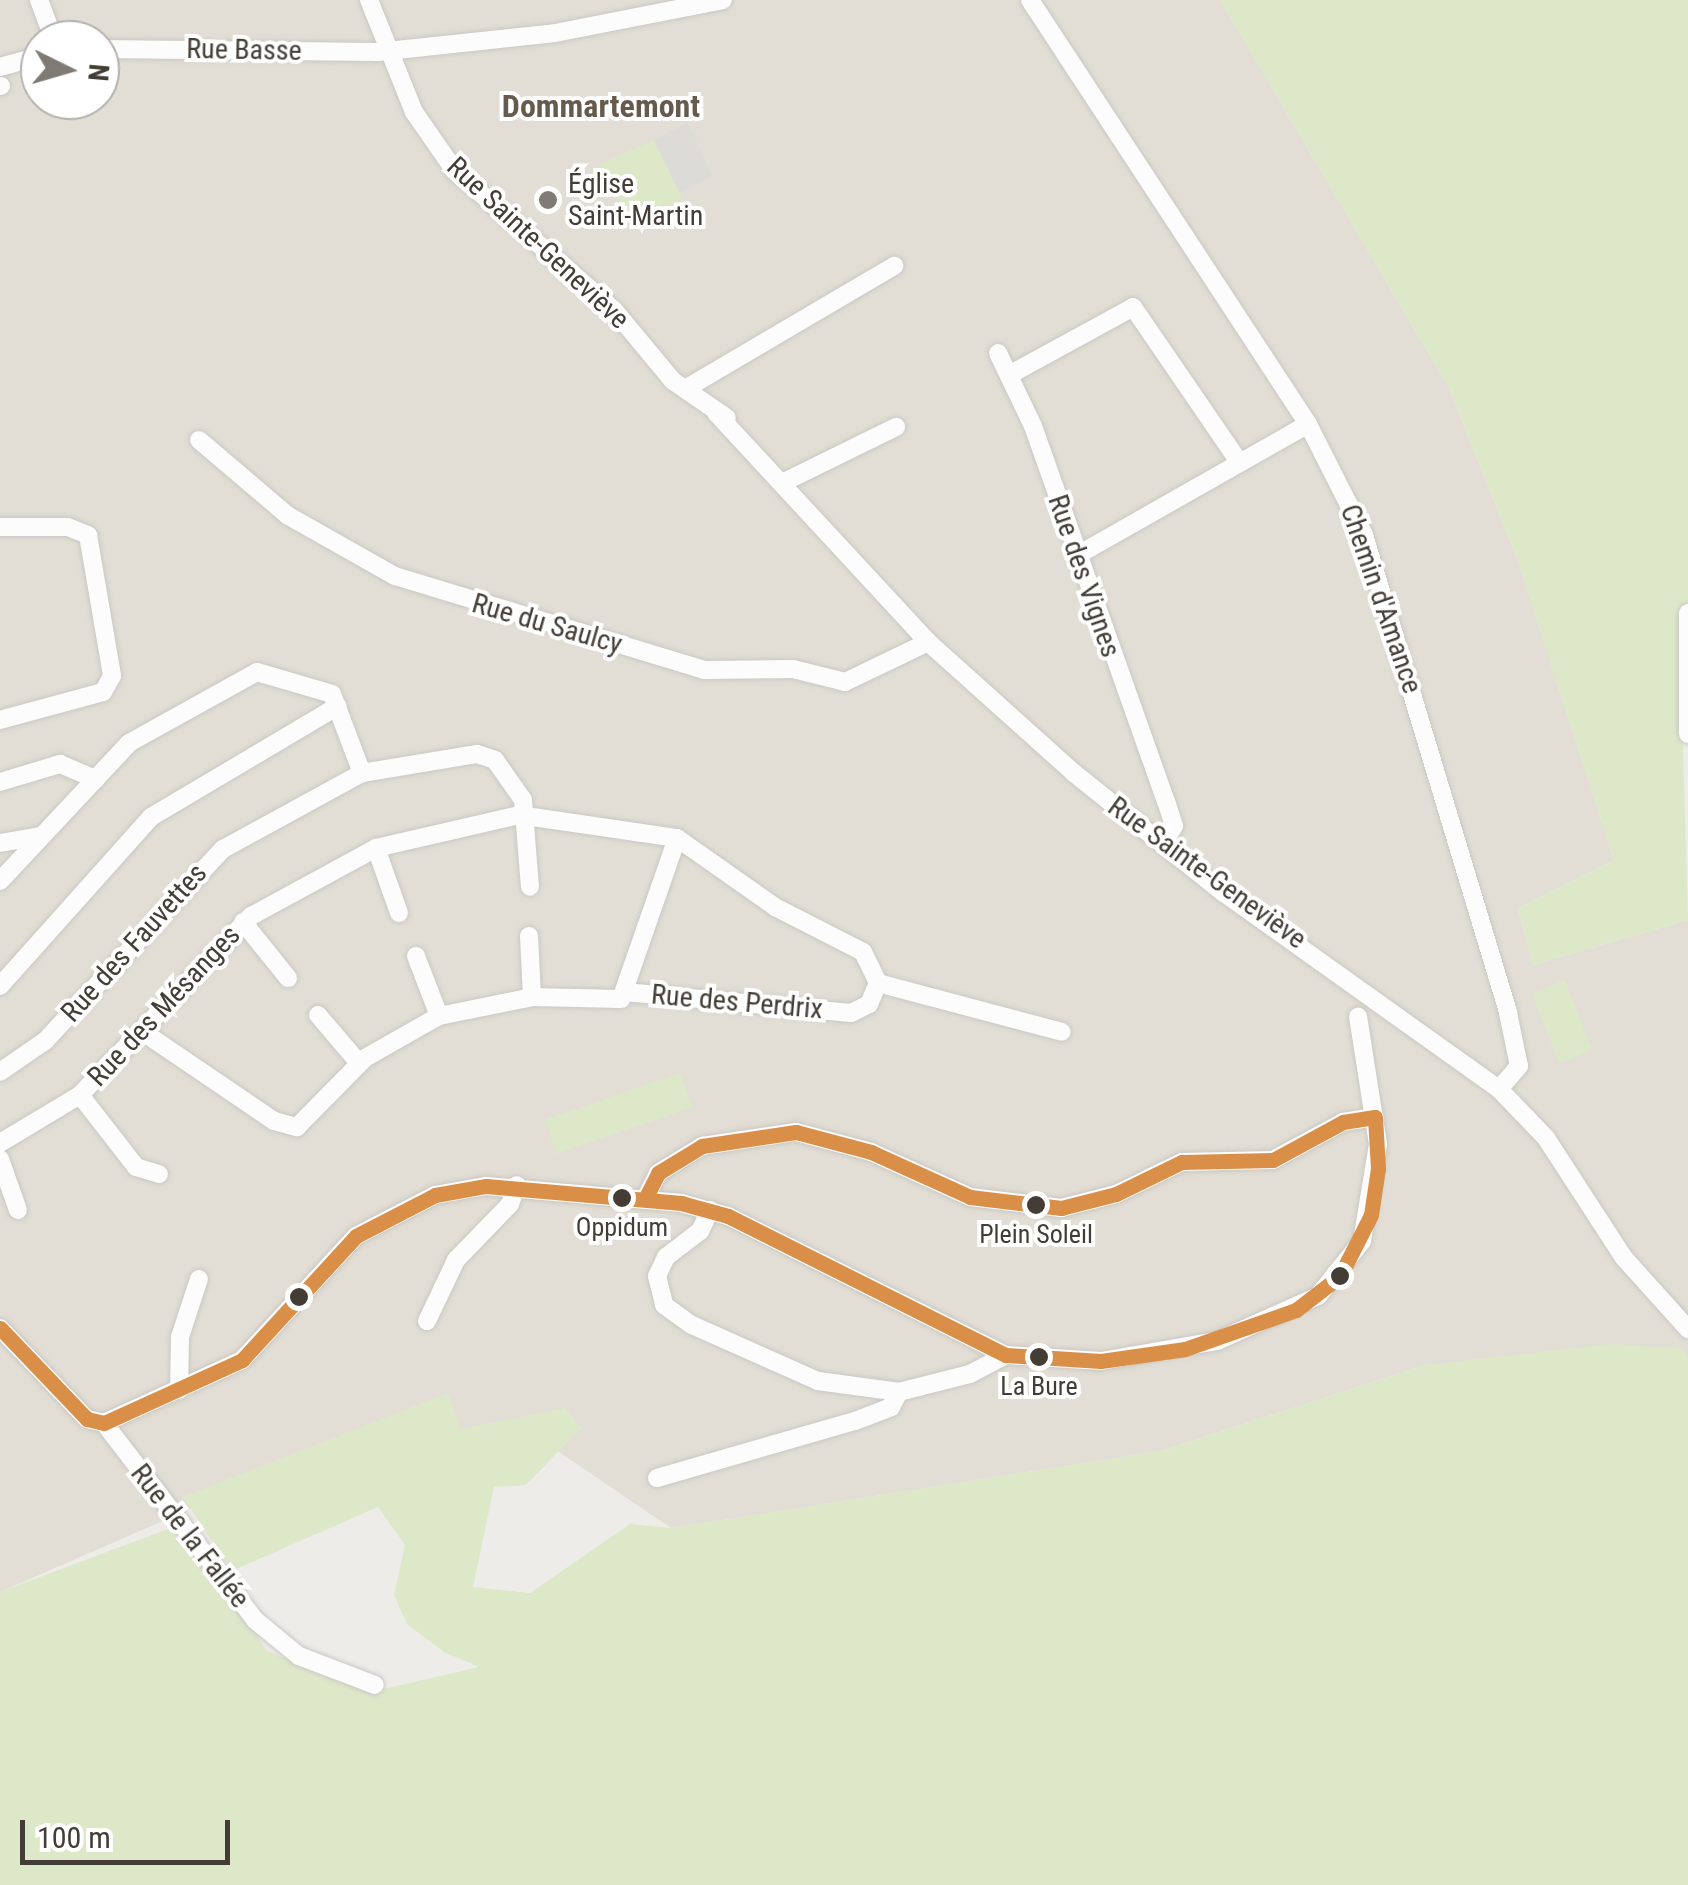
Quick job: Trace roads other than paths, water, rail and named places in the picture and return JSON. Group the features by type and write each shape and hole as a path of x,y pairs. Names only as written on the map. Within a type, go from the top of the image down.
{"street":[{"name":"Rue Sainte-Geneviève","path":"368,0 414,112 456,170 577,275 684,389 748,438 759,456 928,642 1074,773 1160,836 1224,892 1499,1089 1546,1138 1624,1258 1687,1328"},
{"name":"Rue Basse","path":"120,48 387,52 555,33 722,0"},
{"name":"Chemin d'Amance","path":"1030,0 1308,424 1342,486 1385,591 1488,943 1518,1061 1499,1089"},
{"path":"684,389 894,266"},
{"path":"1008,375 1132,307 1238,462"},
{"name":"Rue des Vignes","path":"998,353 1033,426 1166,801 1174,826 1160,836"},
{"path":"1076,556 1308,424"},
{"path":"784,482 896,427"},
{"name":"Rue du Saulcy","path":"199,440 287,515 394,576 704,670 793,669 845,682 928,642"},
{"path":"0,527 68,527 88,535 112,676 102,692 0,720"},
{"path":"1688,613 1688,734"},
{"path":"0,882 129,743 257,672 326,688 338,706 362,773"},
{"path":"0,986 151,817 338,706"},
{"name":"Rue des Fauvettes","path":"0,1072 45,1041 223,850 362,773 486,755 523,800 524,814"},
{"path":"0,782 60,764 96,780"},
{"path":"524,814 530,887"},
{"name":"Rue des Mésanges","path":"0,1144 80,1094 143,1032 243,922 376,848 524,814 677,838"},
{"path":"0,843 41,836"},
{"path":"143,1032 289,1128 300,1124 359,1063 439,1016 532,996 611,1003 625,992 677,838 775,907 863,952 878,983 1062,1032"},
{"path":"376,848 400,912"},
{"path":"243,922 288,978"},
{"path":"529,936 532,996"},
{"path":"416,956 439,1016"},
{"name":"Rue des Perdrix","path":"625,992 851,1012 868,1004 878,983"},
{"path":"318,1015 359,1063"},
{"path":"104,1423 250,1354 327,1261 390,1215 450,1190 517,1185 710,1210 1006,1355 1070,1362 1143,1356 1217,1341 1296,1310 1340,1276 1362,1241 1378,1168 1375,1117 1358,1017"},
{"path":"80,1094 136,1166 159,1174"},
{"path":"645,1199 658,1173 702,1146 796,1132 870,1152 970,1196 1061,1208 1116,1194 1182,1162 1273,1160 1344,1122 1375,1117"},
{"path":"0,1159 18,1210"},
{"path":"427,1322 456,1260 510,1204 517,1185"},
{"path":"710,1210 700,1230 660,1266 658,1289 669,1312 802,1376 899,1392 970,1374 1006,1355"},
{"path":"178,1390 180,1337 199,1279"},
{"name":"Rue de la Fallée","path":"0,1328 87,1419 104,1423 254,1620 299,1656 375,1685"},
{"path":"657,1478 855,1421 891,1406 899,1392"}],"place":[{"name":"Église Saint-Martin","path":"548,200"},
{"name":"Oppidum","path":"622,1198"},
{"name":"Plein Soleil","path":"1036,1205"},
{"name":"La Bure","path":"1039,1357"}],"district":[{"name":"Dommartemont","path":"601,106"}]}
